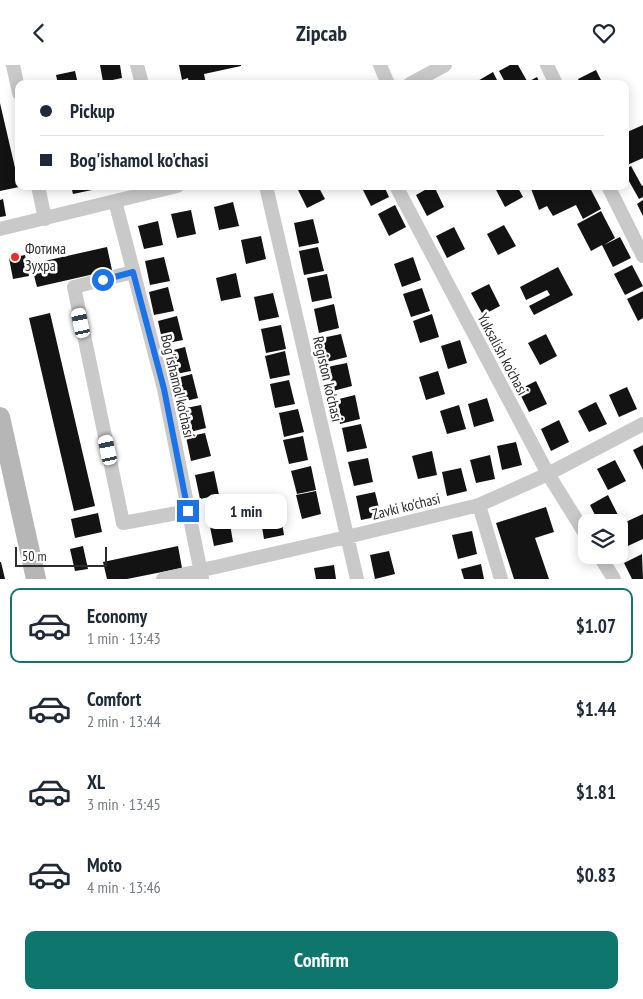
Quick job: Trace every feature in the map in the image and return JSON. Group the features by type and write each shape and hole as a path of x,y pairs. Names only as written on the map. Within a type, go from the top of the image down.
{"street":[{"path":"13,65 16,80"},
{"path":"137,65 141,80"},
{"path":"380,65 386,80"},
{"path":"417,80 445,65"},
{"path":"546,65 554,80"},
{"path":"39,190 45,219"},
{"path":"0,229 158,190"},
{"name":"Registon ko'chasi","path":"267,190 357,579"},
{"name":"Yuksalish ko'chasi","path":"398,190 548,474 578,522"},
{"path":"610,190 643,255"},
{"name":"Bog'ishamol ko'chasi","path":"115,201 164,389 201,575"},
{"path":"133,272 74,287 123,523 188,511"},
{"path":"0,417 36,579"},
{"name":"Zavki ko'chasi","path":"163,579 201,575 479,505 548,474 643,424"},
{"path":"479,505 501,579"},
{"path":"605,564 614,579"}],"building":[{"path":"100,65 120,65 122,78 103,80"},
{"path":"179,65 241,65 204,74 205,80 188,80 188,78 182,80"},
{"path":"510,65 518,65 526,80 504,80 499,71"},
{"path":"596,70 601,80 578,80"},
{"path":"75,71 77,80 57,80 56,75"},
{"path":"493,72 497,80 479,80"},
{"path":"0,103 15,168 15,188 0,191"},
{"path":"643,125 643,158 629,164 629,131"},
{"path":"631,166 643,185 643,197 639,199 629,181 629,167"},
{"path":"72,190 92,190 73,194"},
{"path":"298,190 320,190 325,199 307,208"},
{"path":"363,190 386,190 389,197 371,206"},
{"path":"425,190 436,190 444,207 427,216 416,195"},
{"path":"496,190 519,190 523,197 505,207"},
{"path":"532,190 591,190 601,209 583,219 576,205 553,216 547,206 539,210"},
{"path":"3,199 6,216 0,217 0,200"},
{"path":"643,200 643,216 637,204"},
{"path":"233,202 239,226 219,230 214,207"},
{"path":"395,205 406,227 389,236 378,214"},
{"path":"191,210 196,234 177,238 171,214"},
{"path":"601,211 615,238 604,245 620,237 631,258 613,267 602,245 591,251 577,224"},
{"path":"313,219 319,243 299,247 294,223"},
{"path":"158,221 163,245 144,249 138,226"},
{"path":"504,225 516,246 498,255 487,234"},
{"path":"454,227 465,249 447,258 436,236"},
{"path":"261,236 266,259 246,264 241,240"},
{"path":"107,247 112,270 37,287 31,264"},
{"path":"318,247 324,271 304,275 299,251"},
{"path":"25,255 29,276 13,279 9,258"},
{"path":"164,257 170,281 150,285 145,261"},
{"path":"413,257 421,280 402,287 394,264"},
{"path":"632,265 643,286 625,295 614,274"},
{"path":"558,267 573,295 534,315 529,306 550,295 547,290 526,300 520,287"},
{"path":"236,273 241,297 221,301 216,278"},
{"path":"327,274 332,298 312,302 307,278"},
{"path":"489,284 500,306 483,315 471,293"},
{"path":"168,287 174,311 154,315 149,292"},
{"path":"422,288 430,311 411,317 403,294"},
{"path":"643,291 643,318 638,321 627,299"},
{"path":"273,293 279,317 259,321 254,297"},
{"path":"334,304 339,328 319,333 314,309"},
{"path":"50,313 95,506 74,511 29,318"},
{"path":"432,314 439,337 420,343 413,321"},
{"path":"177,316 183,340 163,344 158,321"},
{"path":"281,325 286,349 266,353 261,329"},
{"path":"341,334 347,357 327,362 322,338"},
{"path":"546,334 557,356 540,365 528,343"},
{"path":"460,340 467,363 448,369 441,346"},
{"path":"185,347 191,371 171,375 166,352"},
{"path":"285,351 290,375 270,379 265,356"},
{"path":"347,363 352,386 333,391 327,367"},
{"path":"438,371 445,394 426,400 419,377"},
{"path":"192,374 198,398 178,403 173,379"},
{"path":"289,380 295,404 275,408 270,384"},
{"path":"536,381 547,404 529,412 518,390"},
{"path":"627,387 637,409 619,417 609,395"},
{"path":"355,395 360,419 340,424 335,400"},
{"path":"487,398 494,421 474,427 468,404"},
{"path":"596,402 607,424 589,432 578,411"},
{"path":"201,405 206,428 186,433 181,409"},
{"path":"459,405 466,429 447,434 440,411"},
{"path":"298,409 304,432 284,437 279,413"},
{"path":"559,420 569,442 551,451 541,429"},
{"path":"361,424 367,448 347,452 342,428"},
{"path":"205,433 211,456 191,461 186,437"},
{"path":"303,436 308,460 289,464 283,440"},
{"path":"516,442 522,465 502,470 497,446"},
{"path":"643,445 643,470 633,450"},
{"path":"432,451 437,475 418,479 412,456"},
{"path":"490,455 495,479 476,483 470,460"},
{"path":"368,458 373,482 354,486 348,462"},
{"path":"615,460 626,481 608,490 597,469"},
{"path":"311,466 316,490 297,494 291,471"},
{"path":"461,468 467,491 447,496 442,472"},
{"path":"214,471 219,495 200,499 195,475"},
{"path":"316,491 321,514 302,519 296,495"},
{"path":"375,492 381,516 361,520 356,496"},
{"path":"608,495 618,514 594,514 590,505"},
{"path":"546,507 554,532 535,538 549,579 514,579 496,523"},
{"path":"280,511 284,535 264,539 260,515"},
{"path":"98,513 102,532 75,538 71,519"},
{"path":"643,514 643,539 628,546 628,521"},
{"path":"229,518 233,542 214,546 209,522"},
{"path":"472,531 477,554 458,559 452,535"},
{"path":"83,546 88,569 75,571 70,549"},
{"path":"178,546 182,568 127,579 107,579 103,562"},
{"path":"389,551 395,574 375,579 370,555"},
{"path":"642,554 643,579 632,579 624,564 628,564 628,561"},
{"path":"1,562 5,579 0,579"},
{"path":"481,564 484,579 464,579 461,569"},
{"path":"334,565 336,579 316,579 314,568"}],"place":[{"name":"Фотима Зухра","path":"15,257"}],"route":[{"path":"103,280 133,272 164,389 188,511"}]}
